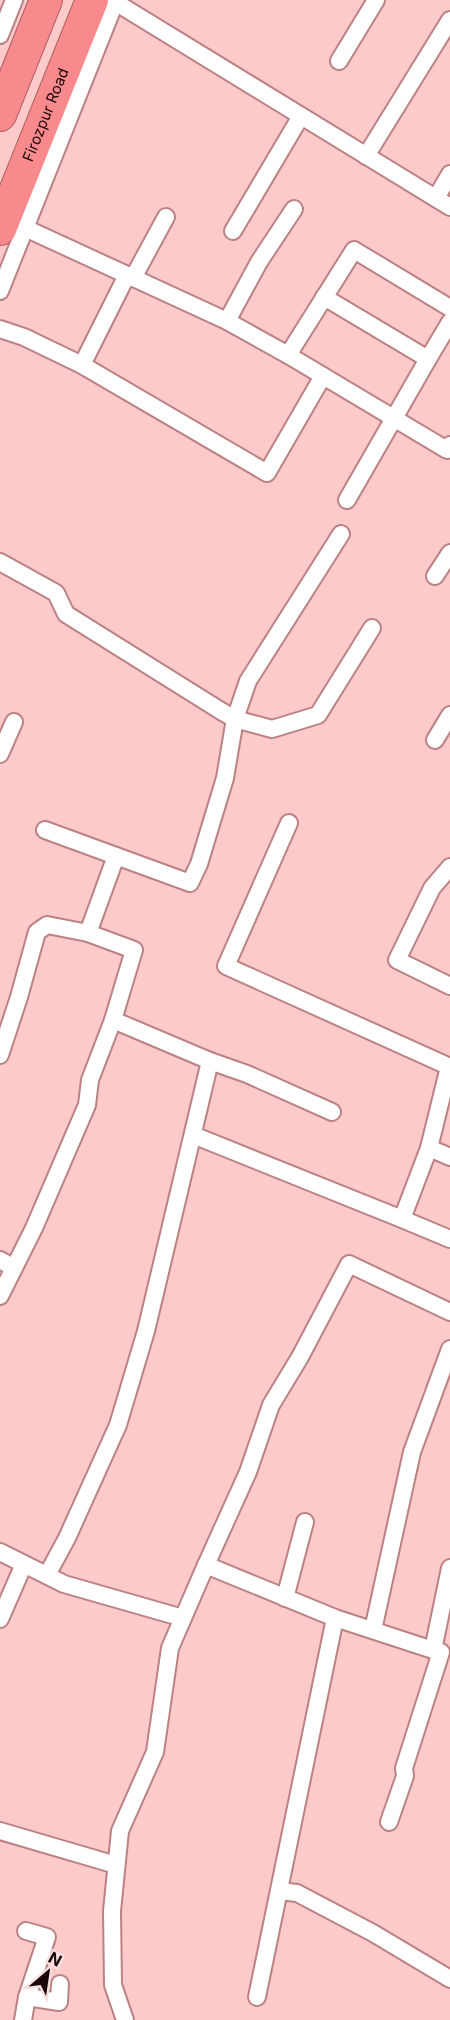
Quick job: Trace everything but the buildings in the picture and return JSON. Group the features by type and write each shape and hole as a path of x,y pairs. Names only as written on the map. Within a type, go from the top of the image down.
{"highway":[{"path":"0,115 46,0"},
{"name":"Firozpur Road","path":"12,229 108,1"}],"street":[{"path":"0,35 14,0"},
{"path":"339,61 376,0"},
{"path":"108,1 443,203 450,174"},
{"path":"366,156 450,20"},
{"path":"233,231 301,116"},
{"path":"227,321 259,262 294,209"},
{"path":"82,365 130,276 166,217"},
{"path":"0,291 12,229 130,276 227,321 447,450 450,445"},
{"path":"288,355 354,250 450,308"},
{"path":"324,297 428,359"},
{"path":"347,500 450,322"},
{"path":"0,329 24,337 82,365 267,473 323,376"},
{"path":"45,830 190,883 199,864 225,778 235,719 248,681 341,534"},
{"path":"435,576 450,553"},
{"path":"0,562 56,592 66,614 235,719 273,729 318,715 372,628"},
{"path":"435,740 450,715"},
{"path":"0,754 14,722"},
{"path":"289,823 226,966 450,1067 429,1148 402,1220"},
{"path":"88,933 116,856"},
{"path":"450,867 432,888 396,960 450,986"},
{"path":"0,1055 37,932 47,925 88,933 134,950 113,1020 90,1080 87,1106 34,1228 7,1264 0,1296"},
{"path":"113,1020 247,1074 332,1112"},
{"path":"47,1575 67,1538 118,1425 146,1331 210,1061"},
{"path":"193,1135 450,1239"},
{"path":"429,1148 450,1157"},
{"path":"126,2020 113,1985 112,1911 120,1831 155,1752 170,1648 248,1472 271,1405 300,1357 349,1264 450,1312"},
{"path":"373,1630 412,1452 450,1349"},
{"path":"285,1598 304,1522"},
{"path":"0,1552 64,1584 183,1618"},
{"path":"0,1619 24,1564"},
{"path":"206,1565 335,1618 442,1652"},
{"path":"389,1822 442,1652 450,1568"},
{"path":"257,1997 335,1618"},
{"path":"0,1830 116,1865"},
{"path":"279,1891 297,1893 450,1979"},
{"path":"23,2020 27,1997 47,1937 26,1931"},
{"path":"27,1997 59,2002 60,1984"}]}
